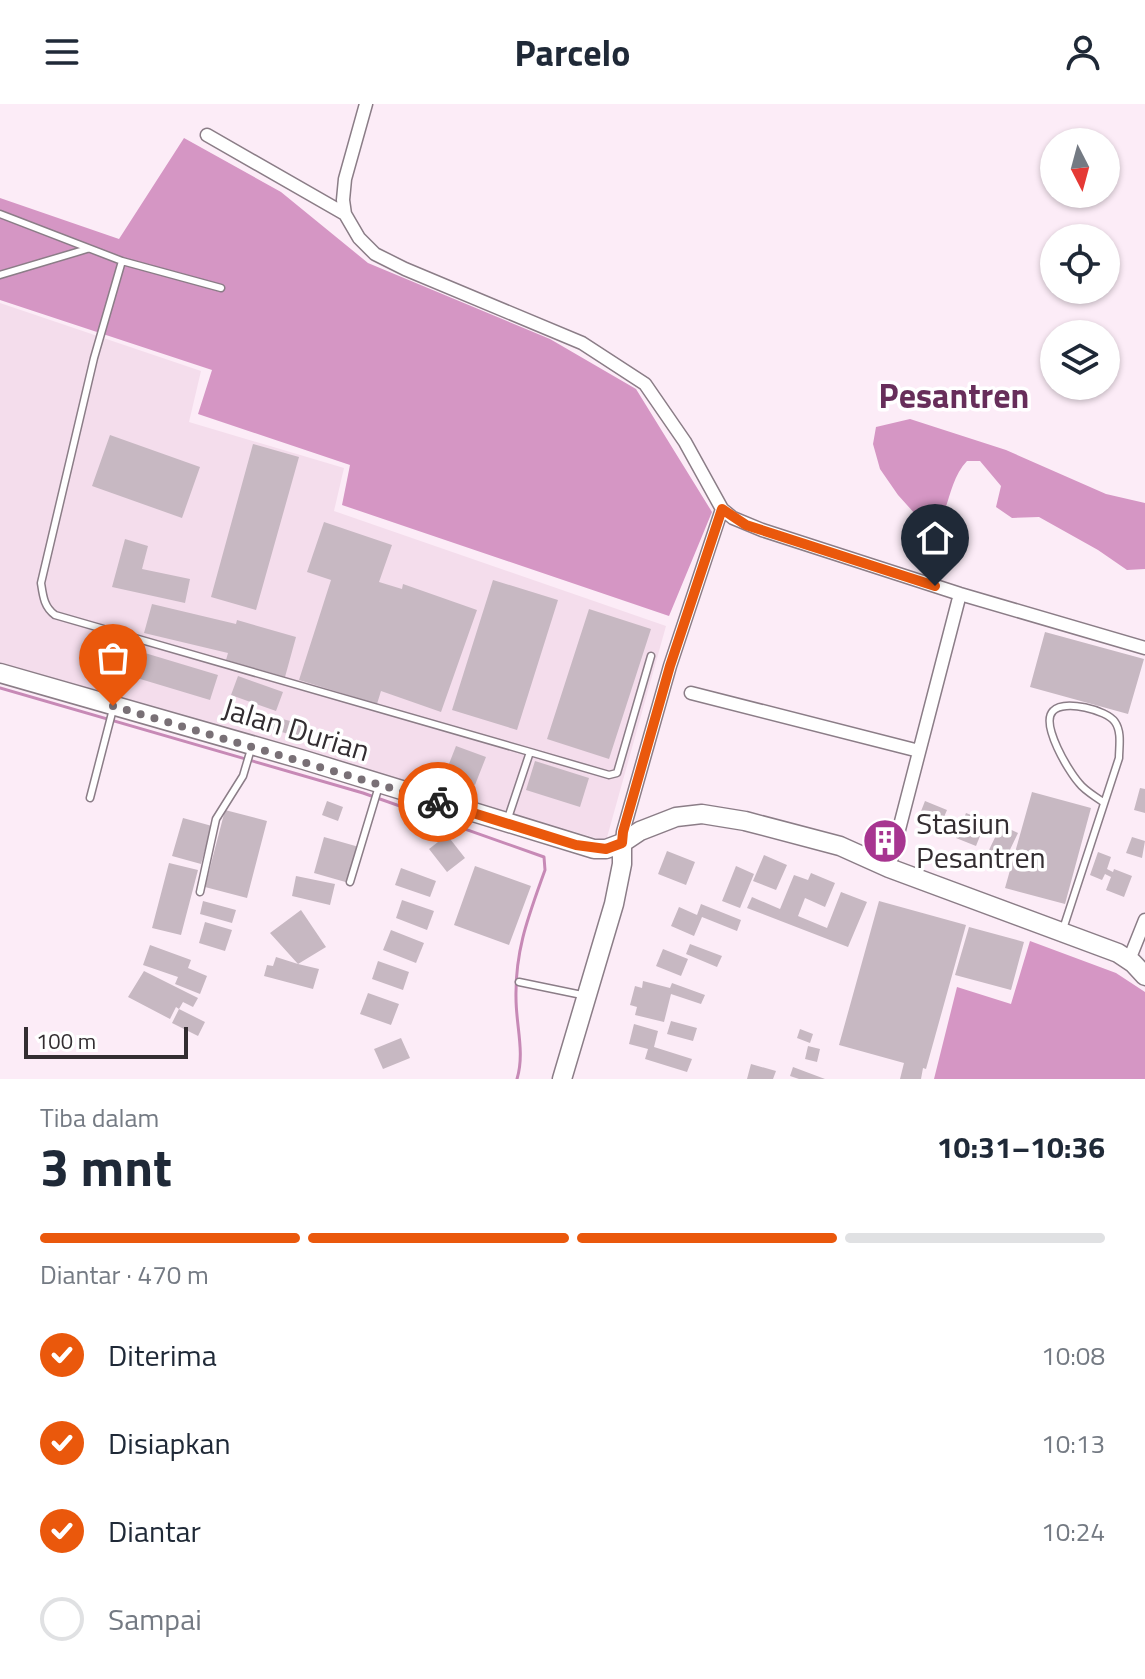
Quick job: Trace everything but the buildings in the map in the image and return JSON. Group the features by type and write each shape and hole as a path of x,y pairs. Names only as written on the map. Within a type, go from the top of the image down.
{"main road":[{"name":"Jalan Durian","path":"0,673 112,711 379,784 594,849 606,849 622,843"},
{"path":"562,1079 578,995 614,904 622,864 622,843 664,821 702,814 817,838 856,852 889,868 1118,953 1145,976"}],"street":[{"path":"366,104 345,179 343,200 345,214 359,238 375,254 405,269 582,343 645,384 685,442 722,509 746,525 960,594 1145,648"},
{"path":"207,135 345,214"},
{"path":"622,843 670,666 722,509"},
{"path":"889,868 960,594"},
{"path":"691,693 919,751"},
{"path":"1129,960 1145,920"}],"lane":[{"path":"0,214 122,261 221,288"},
{"path":"0,275 87,249"},
{"path":"122,261 94,358 41,583 43,601 49,611 609,775 617,773 651,656"},
{"path":"1062,932 1119,758 1118,727 1114,718 1102,712 1063,706 1054,710 1050,716 1051,726 1063,759 1081,786 1103,802"},
{"path":"90,798 112,711"},
{"path":"200,892 216,819 243,776 250,751"},
{"path":"506,824 530,752"},
{"path":"350,882 379,784"},
{"path":"519,982 578,995"}],"shaded area":[{"path":"184,138 281,192 368,263 550,339 636,389 712,512 669,616 342,505 350,465 198,414 212,370 0,300 0,198 119,239"},
{"path":"0,303 201,371 189,422 344,468 334,511 666,626 606,841 0,665"},
{"path":"910,419 1006,450 1106,494 1145,503 1145,569 1127,570 1039,517 1012,518 996,507 1001,486 980,461 967,461 962,468 940,522 916,515 880,469 873,444 876,427"},
{"path":"1030,941 1116,973 1145,992 1145,1079 934,1079 957,987 1011,1004"}],"waterway":[{"path":"0,688 363,793 544,857 545,870 524,932 516,980 520,1049 517,1079"}],"way so far":[{"path":"113,706 438,802"}],"place":[{"name":"Stasiun Pesantren","path":"885,841"}],"district":[{"name":"Pesantren","path":"954,396"}],"route":[{"path":"438,802 576,845 606,849 622,843 670,666 722,509 746,525 935,586"}]}
